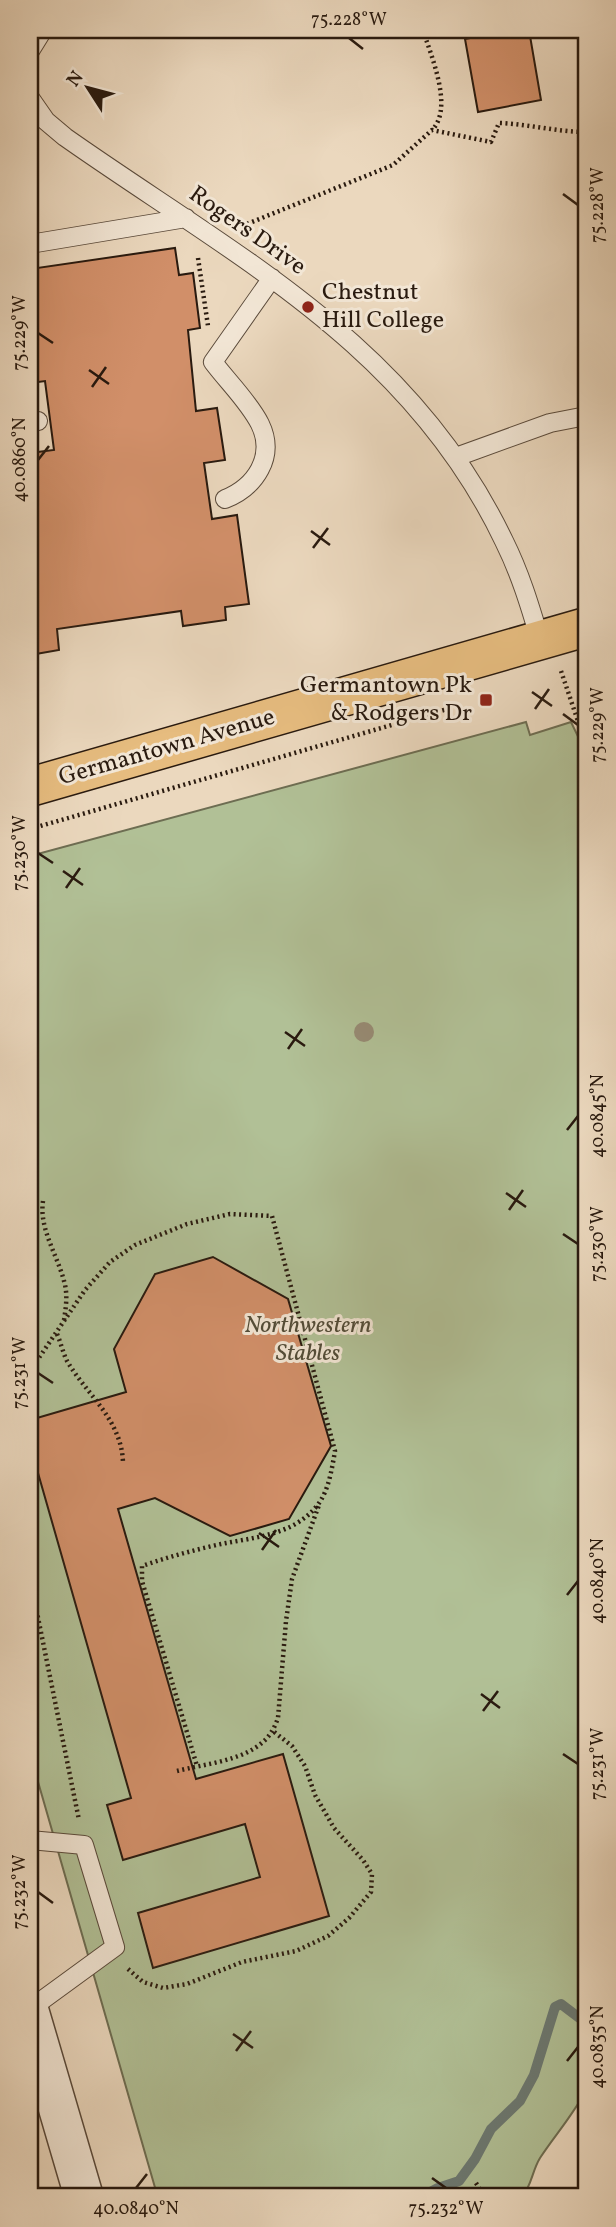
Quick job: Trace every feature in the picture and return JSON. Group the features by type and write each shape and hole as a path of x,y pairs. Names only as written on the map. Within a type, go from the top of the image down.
{"main road":[{"name":"Germantown Avenue","path":"30,787 550,656 586,627"}],"street":[{"path":"30,2011 83,2197"}],"lane":[{"path":"30,51 43,30"},
{"name":"Rogers Drive","path":"30,98 46,121 65,137 186,218 326,318 420,411 456,457 504,540 550,656"},
{"path":"30,244 186,218"},
{"path":"225,499 252,484 263,463 265,440 260,425 213,362 272,278"},
{"path":"456,457 550,423 586,416"},
{"path":"30,1840 84,1845 115,1947 30,2011"}],"path":[{"path":"236,229 393,165 439,123 443,108 441,93 424,32 434,30"},
{"path":"544,30 551,37"},
{"path":"432,130 491,142 499,123 524,124 565,132 586,132"},
{"path":"196,247 213,362"},
{"path":"550,656 586,745"},
{"path":"30,829 451,708"},
{"path":"578,723 586,720"},
{"path":"43,1201 41,1214 65,1282 67,1302 63,1324"},
{"path":"30,1371 85,1290 110,1262 135,1245 187,1224 230,1214 272,1216 335,1451 330,1475 292,1579 278,1718 273,1731 264,1742 239,1755 177,1771"},
{"path":"57,1334 67,1360 113,1424 123,1453 123,1463"},
{"path":"197,1766 142,1581 142,1566 172,1556 288,1529 310,1514 321,1501"},
{"path":"30,1578 84,1845"},
{"path":"115,1947 127,1967 143,1982 163,1988 187,1984 242,1962 296,1951 328,1936 349,1918 371,1892 372,1874 334,1828 315,1796 305,1766 292,1746 273,1731"},
{"path":"476,2183 481,2191 480,2197"},
{"path":"581,2197 586,2190"}],"green space":[{"name":"Northwestern Stables","path":"526,722 530,735 571,722 586,753 586,2090 540,2158 522,2197 155,2197 156,2191 30,1754 30,856"}],"building":[{"path":"513,30 529,30 541,100 478,112 465,39"},
{"path":"175,248 179,275 193,273 200,328 188,330 196,411 217,408 225,460 204,463 212,519 237,515 249,604 225,607 226,620 183,626 181,611 57,629 59,650 30,655 30,453 54,450 45,381 30,383 30,269"},
{"name":"Northwestern Stables","path":"213,1257 288,1299 331,1446 289,1519 230,1536 155,1498 118,1509 196,1779 283,1754 329,1916 153,1968 138,1913 260,1877 245,1824 123,1860 107,1805 131,1798 30,1445 30,1420 126,1392 114,1349 155,1274"}],"waterway":[{"path":"421,2197 459,2181 491,2129 520,2101 534,2075 555,2007 561,2004 586,2023"}],"place":[{"name":"Chestnut Hill College","path":"308,307"},
{"name":"Germantown Pk & Rodgers Dr","path":"486,700"}]}
